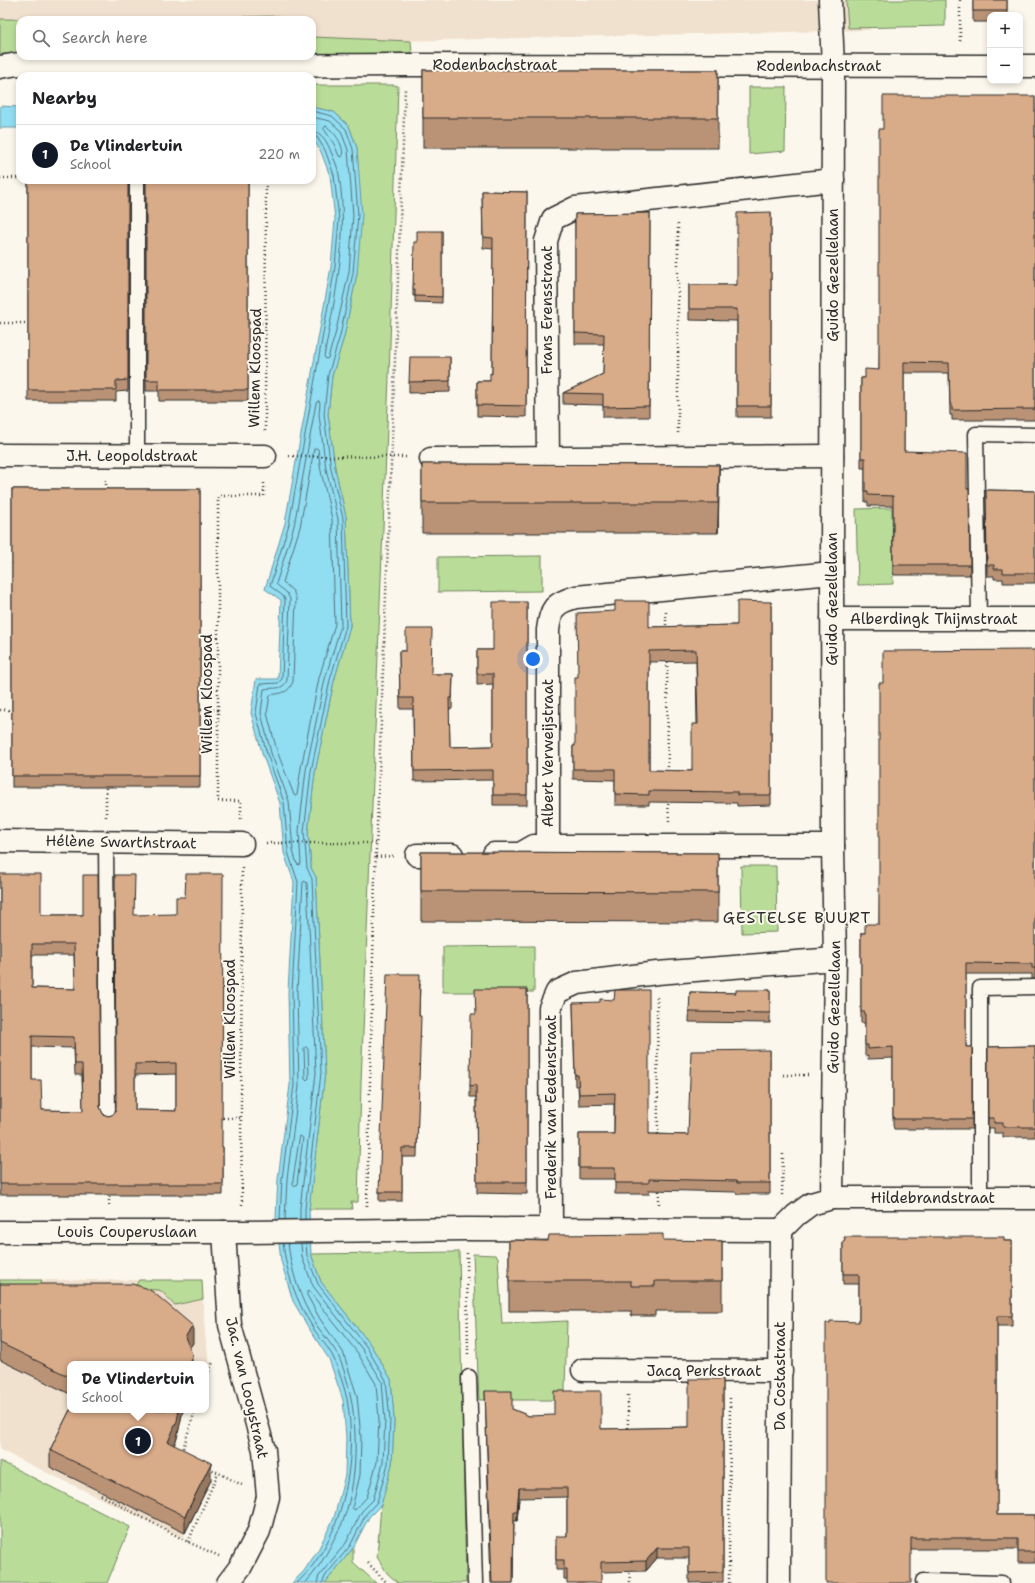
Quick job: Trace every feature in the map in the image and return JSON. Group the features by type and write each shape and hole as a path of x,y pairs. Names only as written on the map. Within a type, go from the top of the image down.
{"street":[{"name":"Guido Gezellelaan","path":"830,0 833,66 832,619 835,959 832,1198"},
{"name":"Rodenbachstraat","path":"0,67 18,64 223,66 987,66"},
{"path":"1023,66 1035,66"},
{"name":"Frans Erensstraat","path":"548,458 546,241 553,219 575,208 833,180"},
{"name":"J.H. Leopoldstraat","path":"0,455 265,456"},
{"path":"431,459 832,456"},
{"name":"Albert Verweijstraat","path":"548,846 548,630 550,614 561,601 576,597 832,573"},
{"name":"Alberdingk Thijmstraat","path":"832,619 1035,619"},
{"name":"Hélène Swarthstraat","path":"0,841 252,843"},
{"name":"Albert Verweijstraat","path":"417,855 520,854 534,846 833,846"},
{"name":"Frederik van Eedenstraat","path":"551,1230 550,1008 557,992 577,983 657,973 835,959"},
{"path":"358,1230 781,1230 811,1204 832,1198"},
{"name":"Hildebrandstraat","path":"832,1198 1035,1198"},
{"name":"Louis Couperuslaan","path":"0,1232 241,1232 358,1230"},
{"name":"Da Costastraat","path":"779,1583 781,1230"},
{"name":"Jac. van Looystraat","path":"228,1583 241,1566 259,1531 268,1497 264,1450 230,1325 241,1232"},
{"name":"Jacq Perkstraat","path":"583,1370 780,1370"}],"lane":[{"path":"137,184 137,456"},
{"path":"979,619 976,434 1035,435"},
{"path":"106,842 108,1118"},
{"path":"980,1198 980,988 1035,987"},
{"path":"469,1377 476,1583"},
{"path":"923,1581 1002,1583"}],"path":[{"path":"960,0 960,66"},
{"path":"358,1230 377,843 406,65"},
{"path":"0,178 16,178"},
{"name":"Willem Kloospad","path":"241,1232 241,1118 252,843 241,801 218,801 218,496 264,496 266,184"},
{"path":"678,197 678,457"},
{"path":"106,456 106,495"},
{"path":"265,456 391,456"},
{"path":"666,588 666,635"},
{"path":"666,650 668,776"},
{"path":"0,710 15,710"},
{"path":"196,710 219,710"},
{"path":"106,779 106,842"},
{"path":"668,799 669,846"},
{"path":"252,843 377,843"},
{"path":"657,973 658,1136"},
{"path":"781,1230 783,1153"},
{"path":"659,1183 659,1230"},
{"path":"109,1188 110,1232"},
{"path":"466,1229 469,1377"},
{"path":"729,1583 730,1370"},
{"name":"Jacq Perkstraat","path":"628,1371 628,1434"},
{"path":"182,1454 194,1413"},
{"path":"206,1466 268,1497"},
{"path":"188,1542 218,1473"},
{"path":"101,1495 188,1542 241,1566"},
{"path":"368,1563 386,1583"},
{"path":"629,1567 630,1583"}],"shaded area":[{"path":"0,0 869,0 870,30 316,43 316,16 16,16 16,26 0,50"},
{"path":"0,1280 202,1280 205,1335 210,1367 209,1361 67,1361 67,1413 76,1413 211,1480 183,1538 0,1450"}],"green space":[{"path":"846,0 945,0 945,26 848,28"},
{"path":"0,19 16,19 16,54 0,54"},
{"path":"316,37 411,41 412,53 316,54"},
{"path":"316,85 398,86 389,377 361,1083 358,1202 351,1202 352,1209 309,1209 325,1073 316,877 311,868 308,832 315,772 334,681 350,626 346,517 335,468 328,414 332,376 344,337 357,273 357,148 349,126 334,112 316,108"},
{"path":"749,87 786,87 785,151 749,154"},
{"path":"892,508 893,584 858,585 856,509"},
{"path":"542,556 542,591 438,592 438,557"},
{"path":"741,866 776,866 777,932 742,933"},
{"path":"534,946 534,992 443,992 443,947"},
{"path":"459,1252 466,1583 398,1583 387,1573 377,1557 381,1505 392,1464 394,1420 391,1379 370,1344 321,1282 311,1254"},
{"path":"473,1254 495,1255 498,1258 502,1324 567,1321 566,1400 479,1400"},
{"path":"0,1280 42,1280 34,1297 0,1297"},
{"path":"139,1280 202,1280 203,1299 175,1305 159,1290 134,1289"},
{"path":"0,1461 130,1527 107,1583 0,1583"},
{"path":"353,1548 353,1562 376,1583 325,1583"}],"water":[{"path":"0,106 16,107 16,128 0,128"},
{"path":"316,108 334,112 349,126 357,148 362,215 357,273 344,337 332,376 328,414 335,468 346,517 350,626 334,681 315,772 308,832 311,868 316,877 325,1073 309,1209 311,1254 321,1282 370,1344 391,1379 394,1420 392,1464 381,1505 369,1517 353,1548 325,1583 292,1583 304,1571 318,1550 334,1518 345,1475 346,1437 343,1400 329,1359 293,1301 281,1261 276,1217 278,1179 290,1085 288,992 294,882 284,853 280,803 263,756 251,713 256,679 278,679 281,600 265,589 285,523 331,267 335,219 330,176 321,152 316,144"}],"building":[{"path":"973,0 1007,0 1007,11 973,11"},
{"path":"423,70 718,70 718,118 423,118"},
{"path":"883,96 1035,96 1035,409 952,410 952,404 950,404 949,363 904,362 904,451 967,453 970,565 894,565 893,496 868,495 868,491 865,491 865,458 861,458 861,378 865,378 865,369 879,370 879,129 883,129"},
{"path":"28,184 128,184 128,380 116,381 116,390 28,390"},
{"path":"146,184 248,184 248,390 159,390 159,380 146,380"},
{"path":"482,191 527,192 526,406 477,405 477,381 490,381 490,373 492,374 493,238 483,237"},
{"path":"771,212 771,406 737,406 737,309 689,309 689,285 737,285 737,213"},
{"path":"650,213 649,406 603,407 603,394 563,393 603,374 604,334 575,333 575,214"},
{"path":"417,231 442,231 442,297 415,296 415,290 413,290 414,242 417,242"},
{"path":"410,357 450,357 450,381 409,382"},
{"path":"422,464 719,465 718,503 422,503"},
{"path":"12,489 200,489 200,776 12,776"},
{"path":"986,490 1035,491 1035,573 1003,573 1003,569 994,569 994,565 987,565"},
{"path":"615,601 649,601 649,627 737,625 737,601 771,602 771,795 737,795 737,792 649,791 649,795 615,794 615,769 573,769 573,746 575,746 575,677 578,677 577,613 615,611","holes":["696,650 698,724 692,724 692,771 649,770 649,651"]},
{"path":"493,602 527,602 527,795 493,795 493,770 414,771 413,698 400,698 399,651 406,651 406,629 432,629 431,674 453,674 452,698 449,698 450,747 493,746 493,674 477,674 477,650 493,650"},
{"path":"1035,650 1035,968 1032,968 1032,964 966,963 966,1047 972,1047 972,1119 894,1119 893,1047 868,1049 868,1045 865,1045 865,1012 861,1012 861,933 865,933 865,924 879,924 879,683 883,683 883,651"},
{"path":"421,852 718,853 718,892 421,891"},
{"path":"0,874 41,874 41,915 83,915 83,875 98,875 100,1107 103,1114 108,1116 115,1112 116,1107 115,875 135,875 134,915 176,914 176,897 185,897 186,874 223,874 223,1184 0,1184","holes":["32,944 74,944 75,989 32,988","32,1036 74,1037 75,1064 82,1064 83,1111 42,1110 41,1080 32,1080","176,1063 176,1111 135,1110 135,1064"]},
{"path":"387,974 420,974 419,1016 421,1016 417,1148 402,1148 402,1192 379,1192"},
{"path":"475,989 527,989 527,1182 477,1182 476,1085 470,1086 471,1014 476,1014"},
{"path":"615,990 649,990 649,1134 688,1135 691,1051 770,1050 770,1183 649,1179 649,1183 615,1183 615,1168 579,1168 579,1134 614,1134 615,1093 579,1094 578,1075 575,1075 573,1003 600,1002 600,999 614,1000"},
{"path":"736,990 770,990 770,1013 689,1012 690,992 736,993"},
{"path":"1035,1046 1035,1127 1003,1127 1003,1123 994,1123 994,1118 988,1118 988,1047"},
{"path":"663,1234 663,1240 722,1241 722,1281 655,1281 655,1286 631,1286 631,1281 509,1281 509,1240 548,1241 549,1235"},
{"path":"844,1237 1004,1237 1004,1241 1012,1241 1012,1316 997,1316 997,1515 1035,1515 1035,1552 1018,1552 1018,1538 911,1538 911,1583 826,1583 826,1323 830,1323 830,1321 859,1322 859,1274 843,1274"},
{"path":"0,1284 132,1284 146,1288 153,1292 193,1326 185,1337 192,1354 191,1361 67,1361 67,1376 0,1343"},
{"path":"689,1379 723,1379 723,1572 689,1573 689,1548 657,1548 646,1561 601,1562 601,1583 567,1583 567,1569 564,1569 564,1560 556,1560 556,1536 567,1536 567,1488 519,1488 517,1511 514,1511 513,1583 492,1583 485,1391 512,1391 512,1409 529,1416 554,1415 554,1391 601,1391 601,1429 689,1427"},
{"path":"68,1413 178,1413 177,1421 168,1442 211,1463 185,1516 50,1450"}],"place":[{"name":"De Vlindertuin","path":"138,1441"}],"district":[{"name":"GESTELSE BUURT","path":"797,917"}]}
